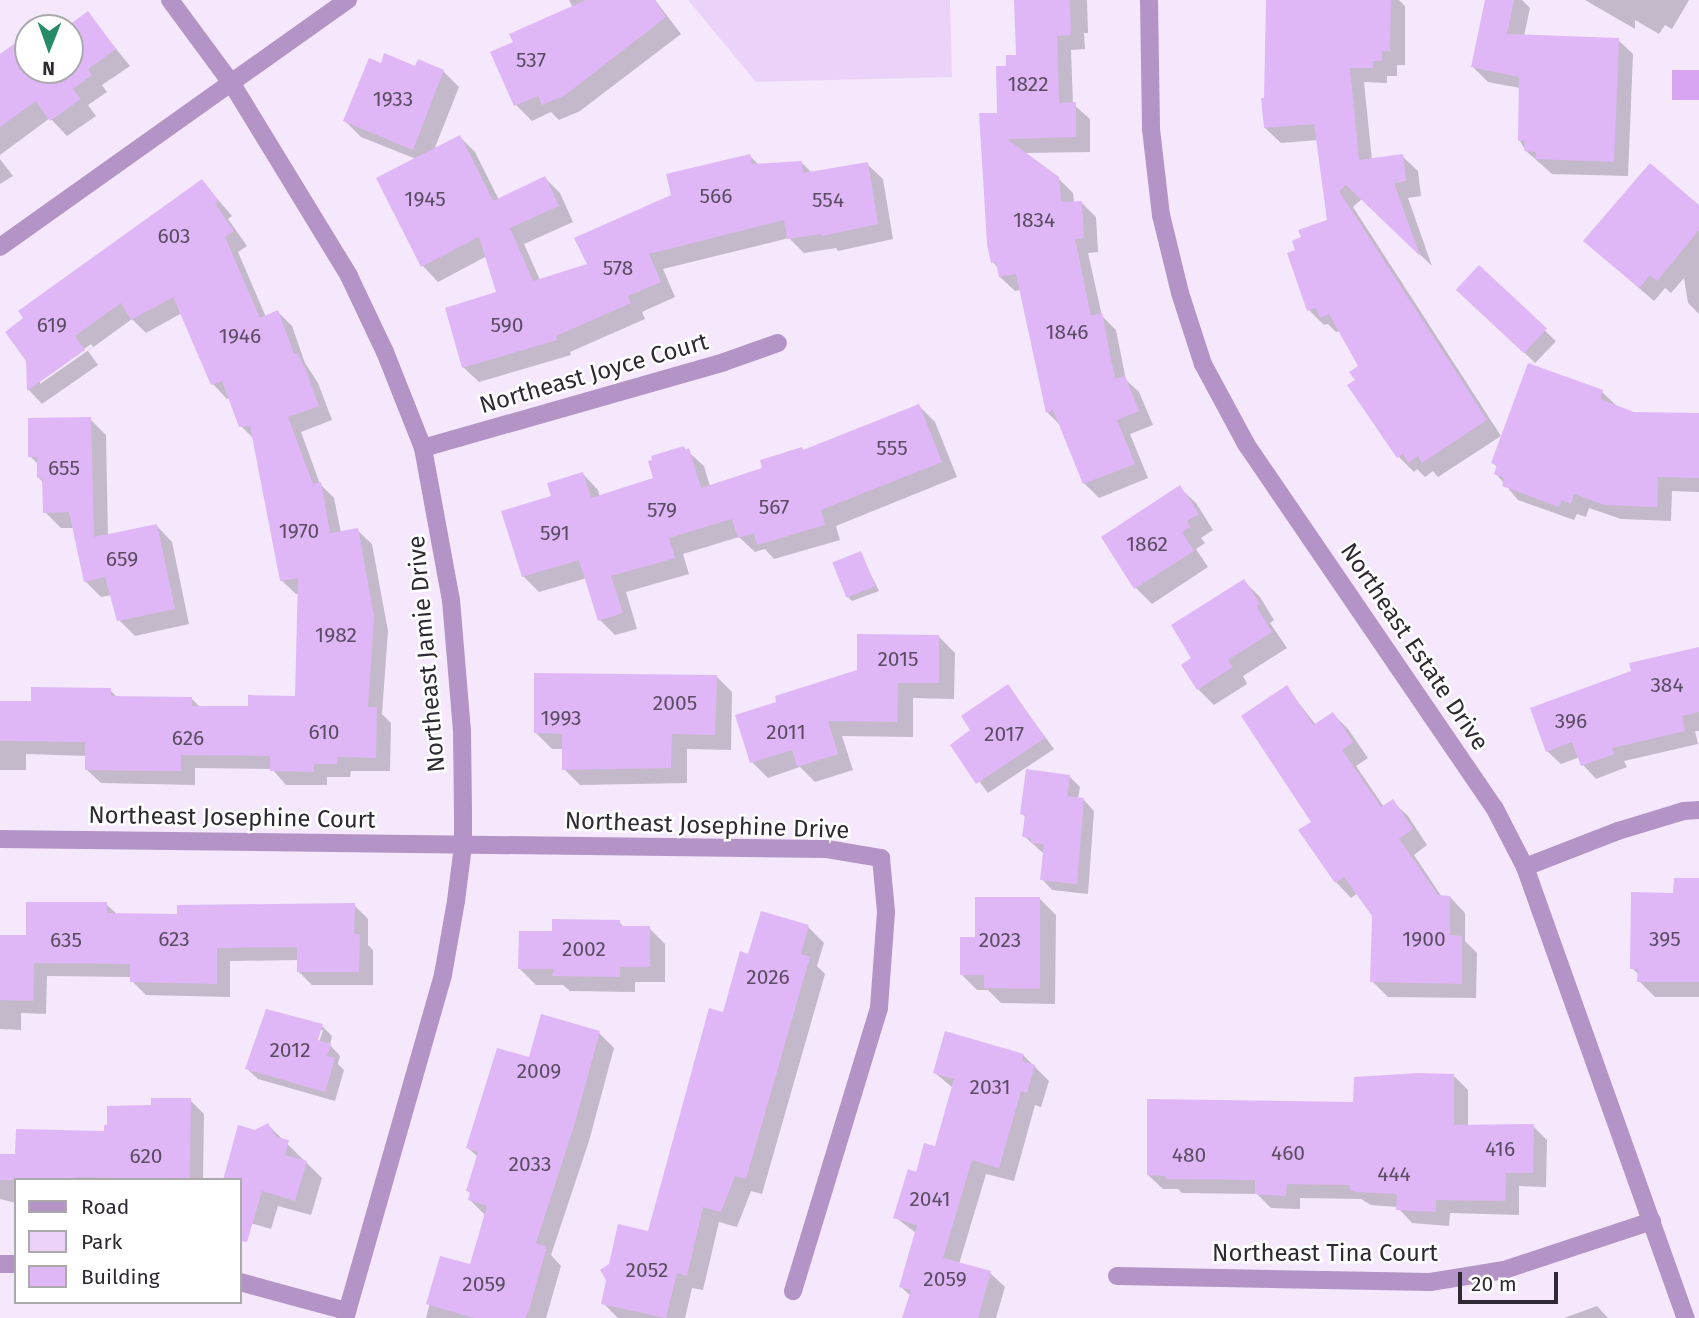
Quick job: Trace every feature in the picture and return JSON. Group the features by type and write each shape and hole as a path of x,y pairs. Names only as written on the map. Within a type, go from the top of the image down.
{"street":[{"name":"Northeast Jamie Drive","path":"170,0 232,84 349,276 385,352 423,448 440,525 451,600 462,731 463,846 443,975 346,1314"},
{"path":"0,247 348,0"},
{"name":"Northeast Estate Drive","path":"1149,0 1151,129 1161,215 1180,293 1203,364 1246,444 1494,807 1525,867 1686,1318"},
{"name":"Northeast Joyce Court","path":"423,448 710,366 778,343"},
{"path":"1525,867 1618,831 1684,811 1699,810"},
{"name":"Northeast Josephine Court","path":"0,839 463,846"},
{"name":"Northeast Josephine Drive","path":"463,846 827,849 881,858 886,912 879,1008 793,1291"},
{"name":"Northeast Tina Court","path":"1116,1276 1430,1282 1504,1270 1652,1221"},
{"path":"242,1283 346,1314"}],"green space":[{"path":"688,0 950,0 952,77 756,82"}],"shaded area":[{"path":"1672,70 1699,70 1699,100 1672,100"}],"building":[{"path":"586,0 654,0 666,17 564,96 542,105 538,96 514,106 490,52 513,42 509,34"},
{"path":"1014,0 1070,0 1071,35 1057,36 1059,103 1076,102 1076,137 1007,139 1059,177 1061,202 1082,201 1084,238 1075,239 1091,316 1102,313 1115,379 1125,376 1139,411 1117,420 1135,464 1083,484 1053,410 1046,413 1016,274 999,277 996,262 991,263 987,244 979,113 997,113 996,66 1006,66 1006,55 1016,55"},
{"path":"1266,0 1391,0 1390,51 1382,51 1382,61 1373,61 1373,68 1350,68 1359,160 1403,154 1406,181 1394,183 1420,256 1346,185 1339,191 1487,420 1422,463 1418,456 1408,463 1403,454 1397,458 1347,385 1355,380 1349,372 1358,366 1329,314 1320,318 1316,308 1307,311 1287,253 1295,250 1292,241 1301,237 1298,230 1327,220 1314,124 1264,128 1261,98 1264,98"},
{"path":"1485,0 1514,0 1507,34 1619,38 1614,162 1535,159 1536,152 1524,151 1525,141 1518,141 1519,77 1471,67"},
{"path":"88,11 116,49 88,69 92,75 84,81 84,14"},
{"path":"14,44 14,84 80,84 73,89 81,99 50,121 36,101 0,127 0,54"},
{"path":"384,53 415,66 418,59 444,70 413,150 343,121 369,58 381,63"},
{"path":"460,135 493,201 545,176 559,206 510,228 533,281 587,264 574,238 671,195 666,174 750,154 752,164 802,161 803,173 868,162 878,224 822,236 787,239 784,220 649,254 661,282 628,296 631,303 556,336 557,340 462,368 445,308 496,292 479,237 421,267 376,178"},
{"path":"1650,163 1699,205 1699,230 1657,281 1650,275 1639,288 1583,241"},
{"path":"202,179 219,201 215,204 234,231 225,237 260,318 278,310 294,354 297,353 305,368 319,406 288,417 313,484 321,482 330,533 358,528 374,616 368,707 377,707 376,758 337,757 337,764 314,764 314,772 270,771 270,756 181,755 181,771 85,770 85,742 0,741 0,701 31,701 31,687 111,688 111,696 192,697 192,706 248,706 248,695 295,696 298,578 280,581 250,426 239,427 222,381 211,385 173,297 131,320 121,303 75,336 85,350 27,391 26,361 5,332 23,318 18,311"},
{"path":"1479,265 1547,328 1524,353 1456,290"},
{"path":"1528,363 1603,390 1600,399 1634,412 1699,413 1699,478 1658,477 1657,507 1605,505 1574,494 1571,504 1562,500 1559,507 1502,486 1504,478 1494,474 1497,465 1491,463"},
{"path":"919,404 942,462 821,510 825,525 757,545 754,533 738,538 732,519 669,538 675,558 611,576 623,613 598,621 579,560 522,577 501,511 551,496 547,483 583,472 591,498 653,478 648,461 652,460 651,456 684,446 685,450 689,448 701,488 762,468 760,460 802,447 803,450"},
{"path":"91,417 94,537 157,524 175,609 117,621 105,577 84,582 69,512 43,513 42,478 37,478 37,457 28,457 28,418"},
{"path":"1180,485 1199,514 1187,521 1190,527 1182,532 1194,551 1134,589 1101,537"},
{"path":"861,551 875,586 846,598 832,563"},
{"path":"1244,579 1260,604 1256,606 1272,632 1228,660 1233,667 1197,690 1181,665 1191,658 1171,625"},
{"path":"857,634 939,635 939,683 898,683 897,722 828,721 838,754 797,767 792,750 750,763 735,715 776,702 775,696 857,670"},
{"path":"1699,647 1699,712 1682,716 1685,731 1612,748 1614,754 1581,766 1572,742 1546,752 1530,708 1631,671 1629,663"},
{"path":"534,673 717,675 715,735 672,734 671,768 562,770 562,734 534,733"},
{"path":"1008,684 1045,738 976,784 950,745 970,730 961,716"},
{"path":"1287,685 1313,725 1333,712 1353,742 1342,750 1381,807 1393,799 1413,829 1399,839 1438,895 1450,896 1450,935 1462,936 1462,984 1370,982 1372,916 1344,877 1335,883 1298,830 1311,822 1241,716"},
{"path":"1026,769 1070,775 1067,796 1084,798 1077,884 1040,880 1044,844 1031,843 1031,838 1022,837 1025,815 1020,814"},
{"path":"1674,878 1699,878 1699,982 1637,982 1638,969 1630,969 1631,892 1673,893"},
{"path":"975,897 1040,897 1040,989 984,988 984,975 960,975 960,937 975,937"},
{"path":"26,902 107,902 107,913 177,914 177,905 355,903 354,934 360,934 359,972 297,972 297,947 217,948 217,984 130,982 130,964 34,963 33,1001 0,1000 0,935 26,935"},
{"path":"761,911 809,925 801,954 810,957 746,1179 735,1176 721,1212 703,1207 687,1276 677,1273 666,1318 601,1304 606,1280 600,1270 609,1264 618,1224 648,1231 709,1008 723,1012 740,951 748,954"},
{"path":"552,919 620,920 620,926 650,926 650,967 620,967 620,977 552,976 554,969 518,969 519,931 552,931"},
{"path":"266,1009 323,1024 318,1040 331,1044 327,1056 335,1058 325,1092 245,1069"},
{"path":"541,1014 600,1031 574,1126 536,1243 545,1246 546,1250 529,1310 525,1318 474,1318 426,1304 440,1256 470,1264 487,1206 468,1200 470,1192 466,1191 478,1152 466,1148 497,1048 529,1057"},
{"path":"945,1031 1024,1054 1022,1061 1035,1065 1027,1093 1021,1091 999,1168 972,1160 943,1258 991,1271 978,1318 902,1318 911,1290 899,1287 917,1225 893,1218 908,1169 916,1172 924,1143 935,1146 954,1079 933,1073"},
{"path":"1454,1074 1454,1125 1534,1124 1533,1173 1506,1173 1505,1201 1436,1200 1436,1212 1396,1210 1397,1194 1355,1192 1350,1190 1350,1185 1287,1184 1286,1196 1255,1194 1255,1180 1166,1179 1165,1176 1147,1175 1147,1099 1353,1102 1354,1077"},
{"path":"151,1098 191,1098 190,1178 75,1177 0,1180 0,1154 15,1154 16,1129 104,1131 104,1125 107,1125 107,1106 151,1105"},
{"path":"268,1123 276,1137 289,1140 285,1155 307,1161 295,1201 262,1191 247,1242 242,1241 242,1178 224,1178 238,1125 255,1130"}]}
